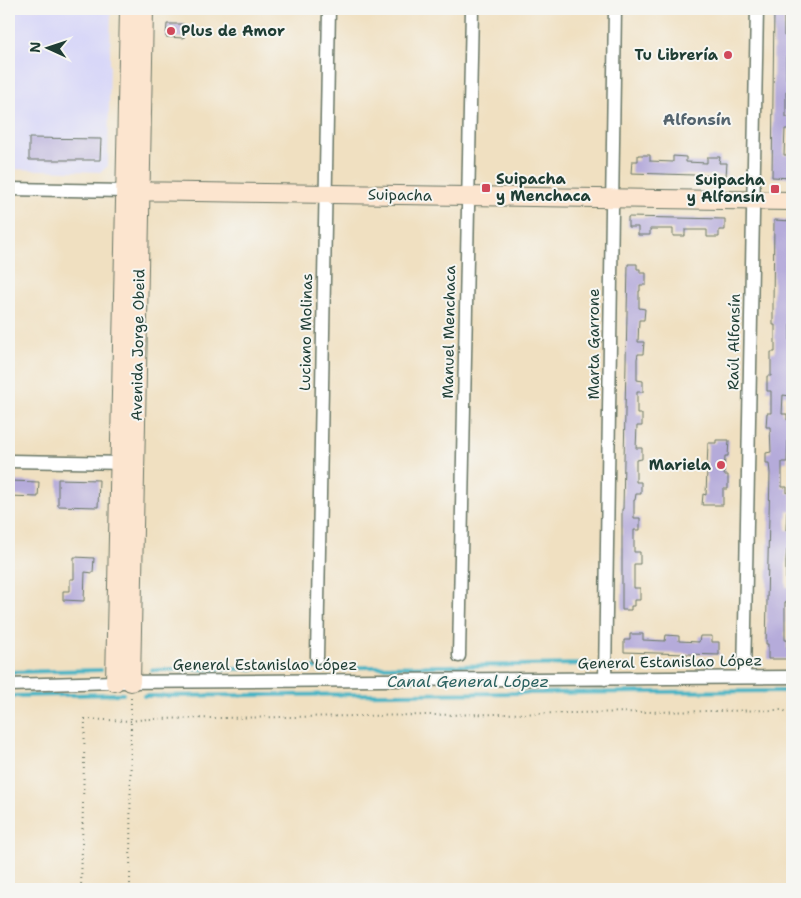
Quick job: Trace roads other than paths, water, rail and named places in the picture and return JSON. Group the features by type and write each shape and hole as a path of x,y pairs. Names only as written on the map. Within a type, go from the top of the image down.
{"main road":[{"name":"Avenida Jorge Obeid","path":"123,682 133,191 129,9"},
{"name":"Avenida Jorge Obeid","path":"133,191 144,9"},
{"name":"Suipacha","path":"133,191 792,201"}],"street":[{"name":"Luciano Molinas","path":"316,657 329,9"},
{"name":"Manuel Menchaca","path":"459,656 472,9"},
{"name":"Marta Garrone","path":"605,679 615,9"},
{"name":"Raúl Alfonsín","path":"744,676 757,9"},
{"name":"Suipacha","path":"9,188 133,191"},
{"path":"9,460 128,463"},
{"name":"General Estanislao López","path":"9,685 123,682 792,677"}],"waterway":[{"name":"Canal General López","path":"152,670 590,664"},
{"name":"Canal General López","path":"9,672 101,670"},
{"name":"Canal General López","path":"144,696 792,691"},
{"name":"Canal General López","path":"9,696 123,694"}],"place":[{"name":"Plus de Amor","path":"171,31"},
{"name":"Tu Librería","path":"728,55"},
{"name":"Suipacha y Menchaca","path":"486,188"},
{"name":"Suipacha y Alfonsín","path":"775,189"},
{"name":"Mariela","path":"721,465"}],"district":[{"name":"Alfonsín","path":"697,119"}]}
